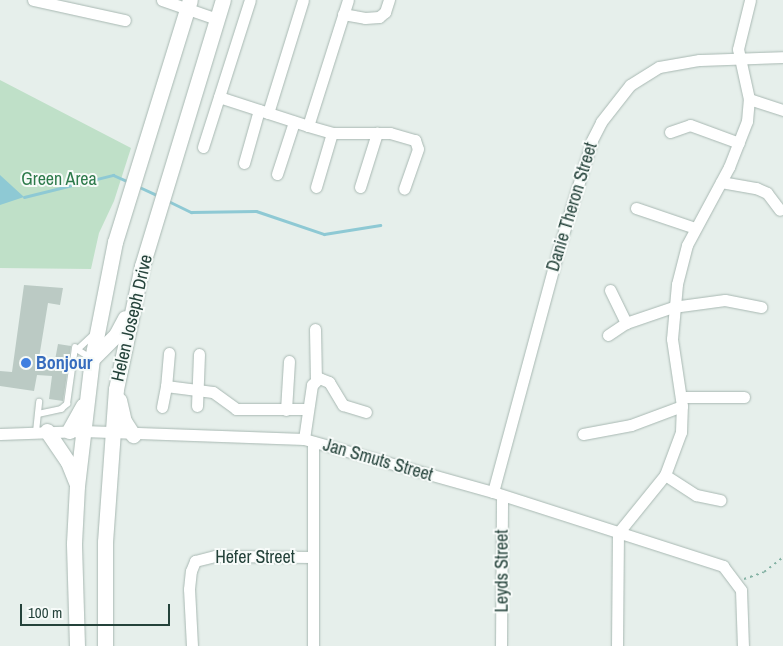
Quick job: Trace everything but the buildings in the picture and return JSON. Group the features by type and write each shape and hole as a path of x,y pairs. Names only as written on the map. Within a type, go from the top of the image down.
{"street":[{"path":"33,0 125,20"},
{"path":"162,0 189,4 217,19"},
{"name":"Helen Joseph Drive","path":"105,646 105,551 116,389 133,301 223,0"},
{"path":"203,147 250,0"},
{"path":"244,164 303,0"},
{"path":"343,14 365,18 379,17 385,12 389,0"},
{"path":"617,646 618,533 665,476 681,432 681,402 672,339 673,307 687,245 721,182 739,143 749,99 739,61 750,0"},
{"path":"308,126 343,14 345,1"},
{"name":"Helen Joseph Drive","path":"77,646 74,543 77,486 76,431 86,401 92,359 115,242 189,4"},
{"name":"Danie Theron Street","path":"498,494 557,254 592,140 601,122 630,85 659,67 699,60 739,61 783,57"},
{"path":"219,97 332,133 400,135 417,144 404,188"},
{"path":"749,99 783,110"},
{"path":"277,174 294,122"},
{"path":"670,132 690,125 739,143"},
{"path":"316,187 332,133"},
{"path":"360,187 377,133"},
{"path":"721,182 756,188 767,193 780,210"},
{"path":"636,208 695,228"},
{"path":"610,290 626,323"},
{"path":"608,335 626,323 673,307 725,300 761,307"},
{"path":"92,359 116,335 133,301"},
{"path":"313,646 308,409 316,380 315,329"},
{"path":"162,408 169,352"},
{"path":"197,406 199,354"},
{"path":"286,410 289,361"},
{"path":"316,380 324,379 329,382 343,405 366,412"},
{"path":"166,386 213,392 236,409 308,409"},
{"path":"116,389 124,421 133,435"},
{"path":"583,434 631,425 681,402 744,397"},
{"name":"Jan Smuts Street","path":"0,434 76,431 133,435 309,440 498,494 618,533 711,560 723,566 737,581"},
{"path":"42,432 68,462 77,486"},
{"path":"665,476 696,495 720,500"},
{"name":"Leyds Street","path":"498,494 501,646"},
{"name":"Hefer Street","path":"192,646 189,589 190,571 195,561 215,556 312,557"},
{"path":"737,581 742,601 743,646"}],"lane":[{"path":"38,414 61,409 67,404 75,348"},
{"path":"39,402 38,414 42,432"}],"path":[{"path":"737,581 764,572 783,557"}],"green space":[{"name":"Green Area","path":"0,80 131,148 114,201 99,233 91,269 0,268"}],"water":[{"path":"0,175 24,197 0,205"}],"waterway":[{"path":"24,197 113,175 129,182"},
{"path":"137,186 158,196"},
{"path":"166,200 191,212 256,211 324,234 380,225"}],"place":[{"name":"Bonjour","path":"26,363"}]}
